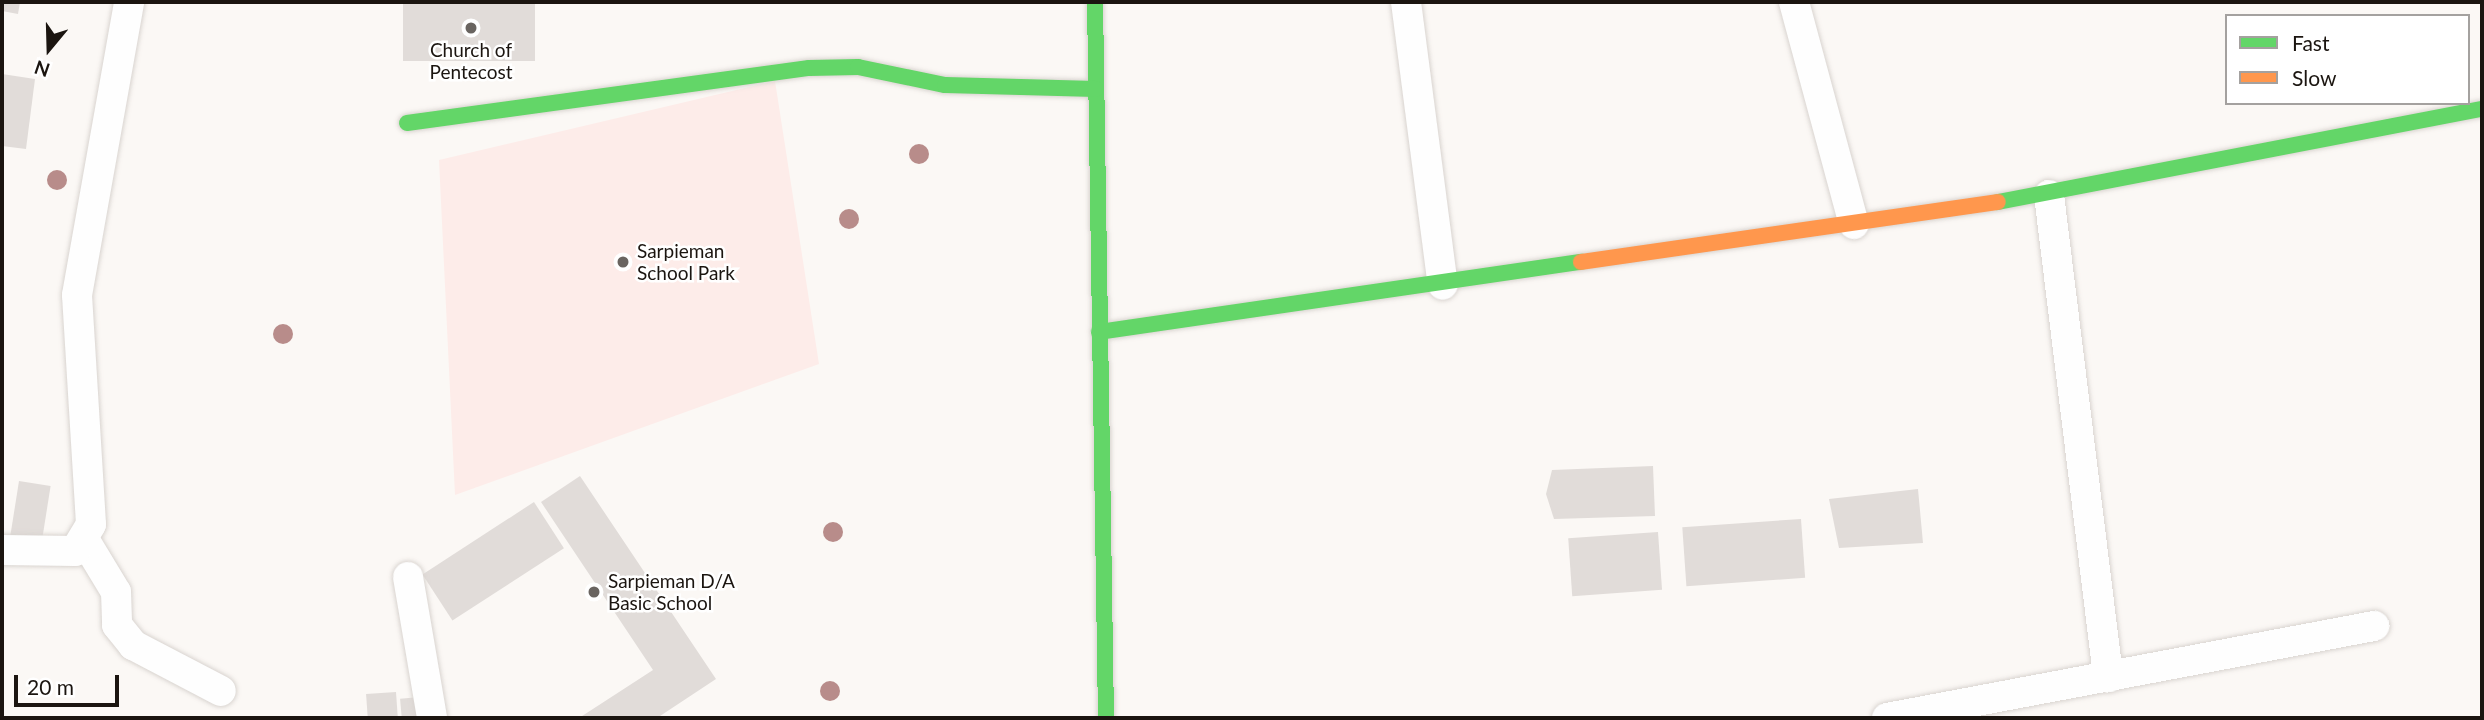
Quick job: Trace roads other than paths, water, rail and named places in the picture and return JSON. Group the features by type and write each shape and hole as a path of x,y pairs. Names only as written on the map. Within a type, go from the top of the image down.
{"street":[{"path":"2,550 75,551 91,524 77,295 130,2"},
{"path":"1095,2 1106,718"},
{"path":"1406,2 1443,285"},
{"path":"1794,2 1854,224"},
{"path":"407,123 809,68 858,67 945,85 1096,89"},
{"path":"1099,332 1443,285 2049,195 2482,109"},
{"path":"2049,195 2108,677"},
{"path":"84,539 116,592 117,625 133,645 221,691"},
{"path":"408,577 432,718"},
{"path":"1887,718 2374,626"}],"place":[{"name":"Church of Pentecost","path":"471,28"},
{"name":"Sarpieman School Park","path":"623,262"},
{"name":"Sarpieman D/A Basic School","path":"594,592"}]}
